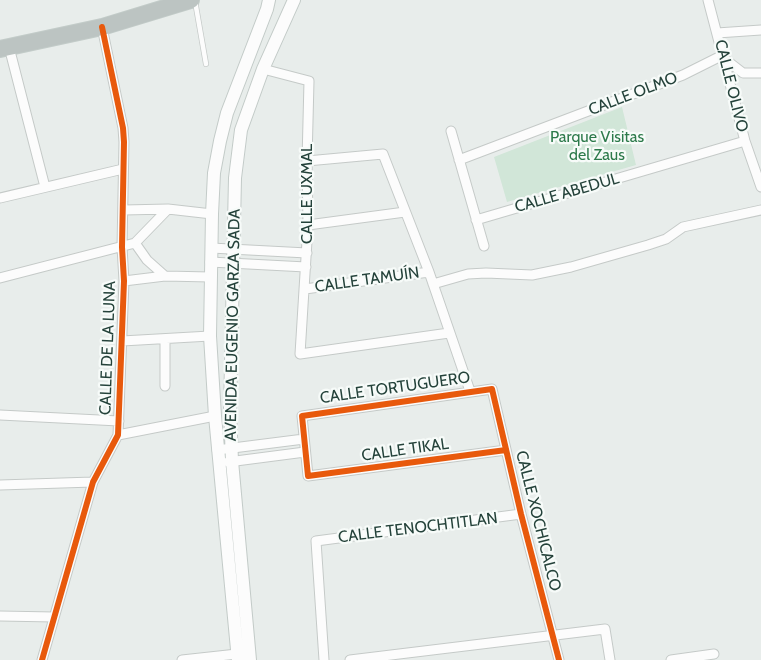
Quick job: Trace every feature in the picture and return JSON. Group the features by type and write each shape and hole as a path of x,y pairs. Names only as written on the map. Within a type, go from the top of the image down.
{"highway":[{"path":"4,48 102,26 191,0"}],"main road":[{"name":"AVENIDA EUGENIO GARZA SADA","path":"237,657 218,463 210,336 212,214 214,174 227,112 269,0"},
{"name":"AVENIDA EUGENIO GARZA SADA","path":"250,660 232,461 230,409 234,178 241,130 262,69 294,0"}],"street":[{"name":"CALLE OLIVO","path":"708,0 744,141 761,187"},
{"name":"CALLE DE LA LUNA","path":"42,660 93,482 118,435 124,280 122,247 124,210 123,128 102,26"},
{"path":"717,33 761,30"},
{"path":"4,48 45,188"},
{"path":"721,56 743,73 761,73"},
{"name":"CALLE OLMO","path":"459,160 683,75 721,56"},
{"name":"CALLE UXMAL","path":"262,69 309,81 308,225 300,354 449,333"},
{"path":"451,131 484,246"},
{"name":"CALLE ABEDUL","path":"476,220 744,141"},
{"path":"307,161 382,154 433,284 470,391"},
{"path":"0,198 123,169"},
{"path":"124,210 168,209 212,214"},
{"path":"0,278 135,243 168,209"},
{"path":"433,284 468,274 532,275 648,245 666,238 683,227 761,210"},
{"path":"308,225 405,212"},
{"path":"135,243 147,260 165,276"},
{"path":"211,248 307,253"},
{"path":"210,262 306,267"},
{"name":"CALLE TAMUÍN","path":"305,289 428,272"},
{"path":"124,280 165,276 210,277"},
{"path":"122,341 210,336"},
{"path":"165,339 165,386"},
{"name":"CALLE TORTUGUERO","path":"304,439 302,416 492,389"},
{"name":"CALLE XOCHICALCO","path":"492,389 521,514 559,660"},
{"path":"0,416 119,421"},
{"path":"118,435 215,416"},
{"path":"217,450 304,439 305,452 218,463"},
{"name":"CALLE TIKAL","path":"305,452 308,476 506,450"},
{"path":"0,485 93,482"},
{"name":"CALLE TENOCHTITLAN","path":"324,660 316,541 521,514"},
{"path":"0,616 54,617"},
{"path":"350,660 605,629 610,660"},
{"path":"671,660 714,654"},
{"path":"182,660 237,657"}],"lane":[{"path":"195,0 206,64"}],"green space":[{"name":"Parque Visitas del Zaus","path":"622,107 636,165 507,202 494,157"}],"cycle path":[{"path":"42,660 93,482 118,435 124,281 122,247 124,142 123,128 102,27"},
{"path":"506,450 308,476 302,416 492,389 521,514 559,660"}]}
